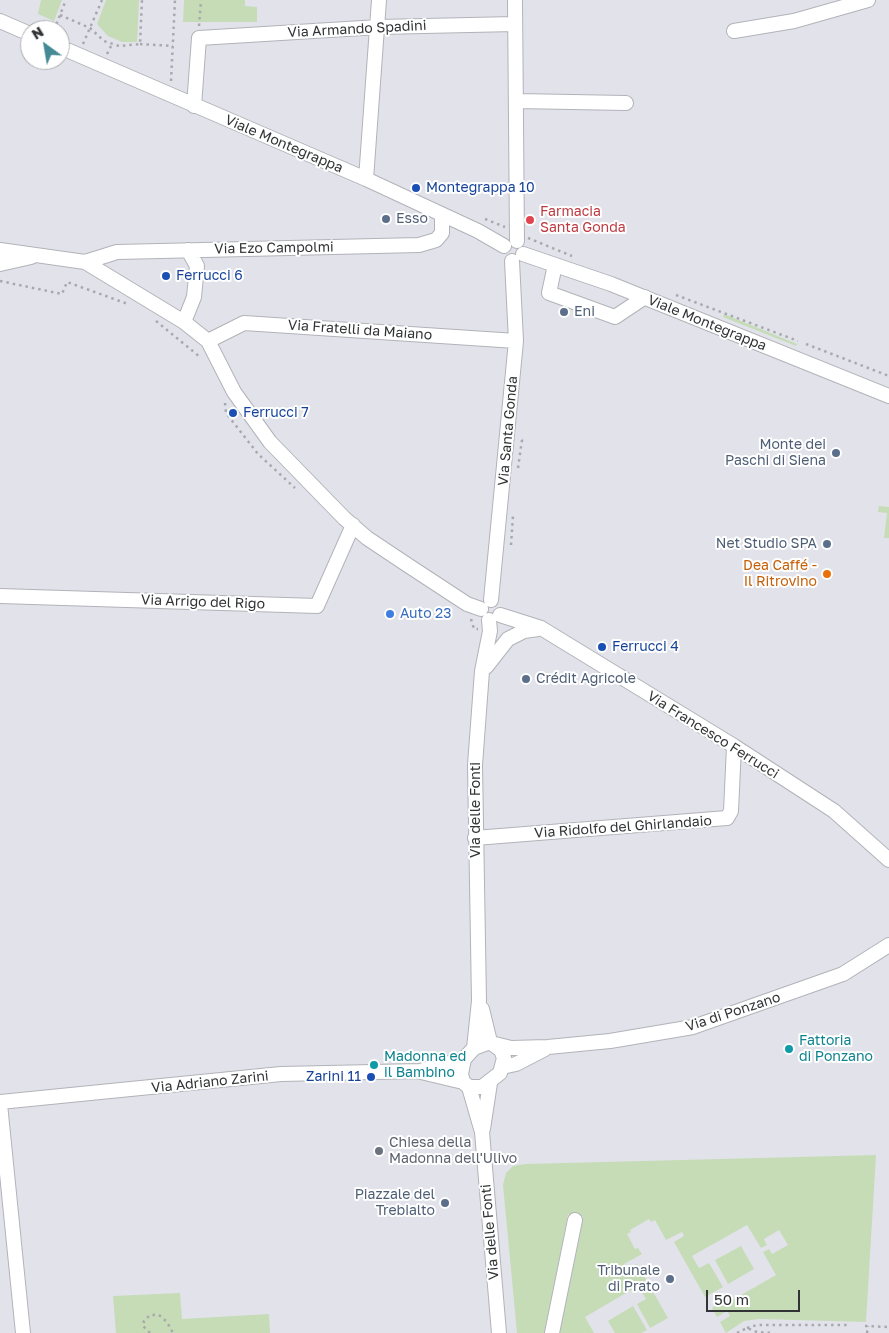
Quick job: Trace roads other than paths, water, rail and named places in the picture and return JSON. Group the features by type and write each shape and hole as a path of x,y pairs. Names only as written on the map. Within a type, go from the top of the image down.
{"street":[{"path":"366,179 379,27 379,0"},
{"path":"515,0 517,101 511,244 504,256 518,258"},
{"path":"734,31 794,21 868,0"},
{"path":"0,21 20,30"},
{"name":"Via Armando Spadini","path":"194,106 199,38 379,27 515,24"},
{"name":"Viale Montegrappa","path":"70,52 366,179 442,215 511,244"},
{"path":"517,101 626,103"},
{"name":"Via Ezo Campolmi","path":"85,262 117,252 419,245 436,240 442,233 442,215"},
{"name":"Via Francesco Ferrucci","path":"0,250 42,254 85,262 184,322 208,341 234,392 270,442 367,538 467,604 541,628 734,746 834,811 889,860"},
{"path":"184,322 194,298 197,266 188,250"},
{"path":"0,264 42,254"},
{"name":"Viale Montegrappa","path":"518,258 555,265 645,298 889,396"},
{"name":"Via Santa Gonda","path":"491,611 516,340 518,258"},
{"path":"555,265 549,293 615,317 645,298"},
{"name":"Via Fratelli da Maiano","path":"208,341 244,323 516,340"},
{"name":"Via Arrigo del Rigo","path":"0,596 316,606 353,525"},
{"name":"Via delle Fonti","path":"474,1048 480,1001 475,838 475,765 482,672 490,631 491,611"},
{"path":"482,672 508,639 524,631 541,628"},
{"name":"Via Ridolfo del Ghirlandaio","path":"475,838 727,818 730,811 734,746"},
{"name":"Via di Ponzano","path":"493,1043 511,1048 548,1047 610,1042 693,1027 843,974 886,945"},
{"name":"Via delle Fonti","path":"480,1001 493,1043"},
{"path":"420,1071 466,1085 482,1087 490,1083 502,1067 504,1058 501,1050 493,1043 474,1048 464,1060 461,1074 466,1085"},
{"path":"502,1067 516,1064 548,1047"},
{"path":"420,1071 464,1060"},
{"name":"Via Adriano Zarini","path":"0,1103 281,1074 420,1071"},
{"name":"Via delle Fonti","path":"482,1132 490,1083"},
{"name":"Via delle Fonti","path":"466,1085 482,1132 499,1333"},
{"path":"0,1103 23,1333"},
{"path":"552,1333 575,1220"}],"place":[{"name":"Montegrappa 10","path":"416,188"},
{"name":"Esso","path":"386,219"},
{"name":"Farmacia Santa Gonda","path":"530,220"},
{"name":"Ferrucci 6","path":"166,276"},
{"name":"Eni","path":"564,312"},
{"name":"Ferrucci 7","path":"233,413"},
{"name":"Monte dei Paschi di Siena","path":"836,453"},
{"name":"Net Studio SPA","path":"827,544"},
{"name":"Dea Caffé - Il Ritrovino","path":"827,574"},
{"name":"Auto 23","path":"390,614"},
{"name":"Ferrucci 4","path":"602,647"},
{"name":"Crédit Agricole","path":"526,679"},
{"name":"Fattoria di Ponzano","path":"789,1049"},
{"name":"Madonna ed il Bambino","path":"374,1065"},
{"name":"Zarini 11","path":"371,1077"},
{"name":"Chiesa della Madonna dell'Ulivo","path":"379,1151"},
{"name":"Piazzale del Trebialto","path":"445,1203"},
{"name":"Tribunale di Prato","path":"670,1279"}]}
